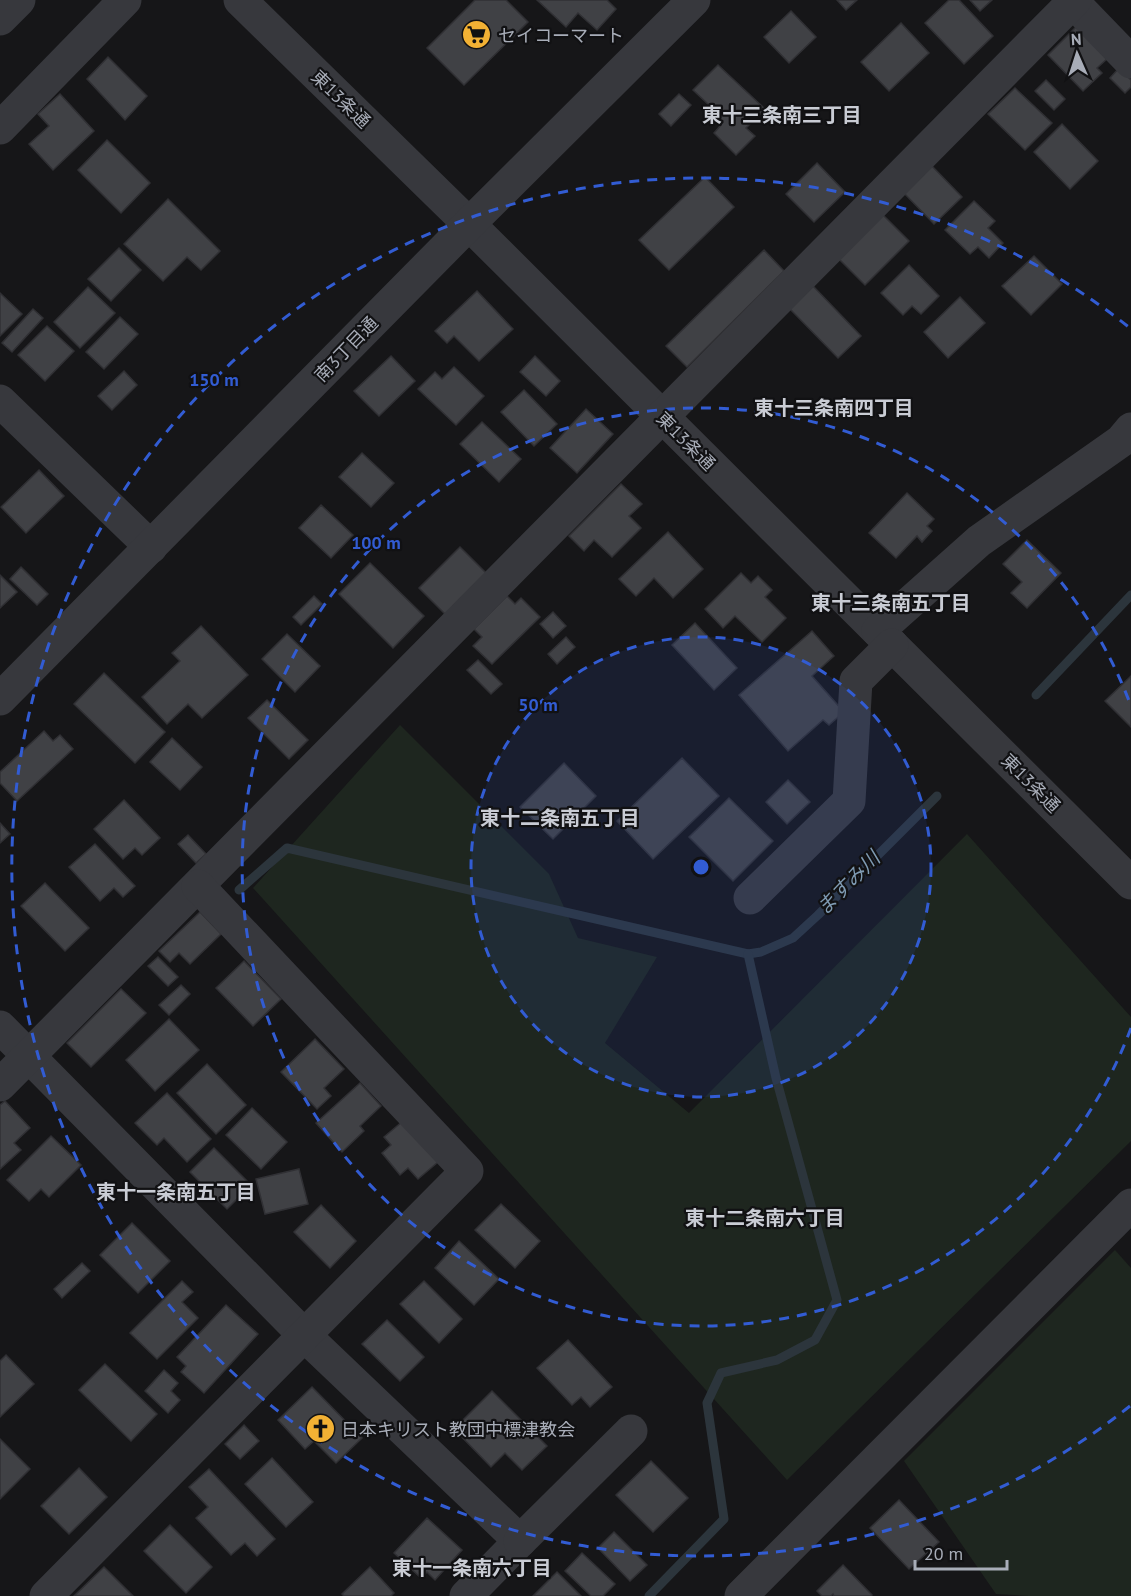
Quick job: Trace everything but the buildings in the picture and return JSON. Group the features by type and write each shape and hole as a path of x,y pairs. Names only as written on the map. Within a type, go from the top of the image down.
{"street":[{"path":"0,19 19,0"},
{"path":"0,128 125,0"},
{"name":"東13条通","path":"240,0 1129,877"},
{"name":"南3丁目通","path":"0,699 469,224 694,0"},
{"path":"0,1085 1074,1 1131,62"},
{"path":"0,400 151,547"},
{"path":"750,898 849,801 856,681 885,638 980,541 1121,441 1131,429"},
{"path":"46,1596 467,1171 198,886"},
{"path":"0,1027 304,1335 520,1541"},
{"path":"741,1596 1131,1205"},
{"path":"466,1596 631,1431"}],"shaded area":[{"path":"400,725 549,874 578,938 657,957 605,1043 689,1113 967,834 1131,1017 1131,1141 787,1480 253,888"},
{"path":"1115,1250 1131,1268 1131,1596 996,1594 904,1461"}],"waterway":[{"name":"ますみ川","path":"1036,695 1131,595"},
{"path":"239,890 287,848 748,954 761,952 793,938 937,796"},
{"path":"649,1596 724,1519 707,1403 721,1373 777,1360 815,1340 837,1300 776,1078 748,954"}],"place":[{"name":"セイコーマート","path":"477,35"},
{"name":"日本キリスト教団中標津教会","path":"320,1429"}],"district":[{"name":"東十三条南三丁目","path":"782,115"},
{"name":"東十三条南四丁目","path":"834,408"},
{"name":"東十三条南五丁目","path":"891,603"},
{"name":"東十二条南五丁目","path":"560,818"},
{"name":"東十一条南五丁目","path":"176,1192"},
{"name":"東十二条南六丁目","path":"765,1218"},
{"name":"東十一条南六丁目","path":"472,1568"}]}
